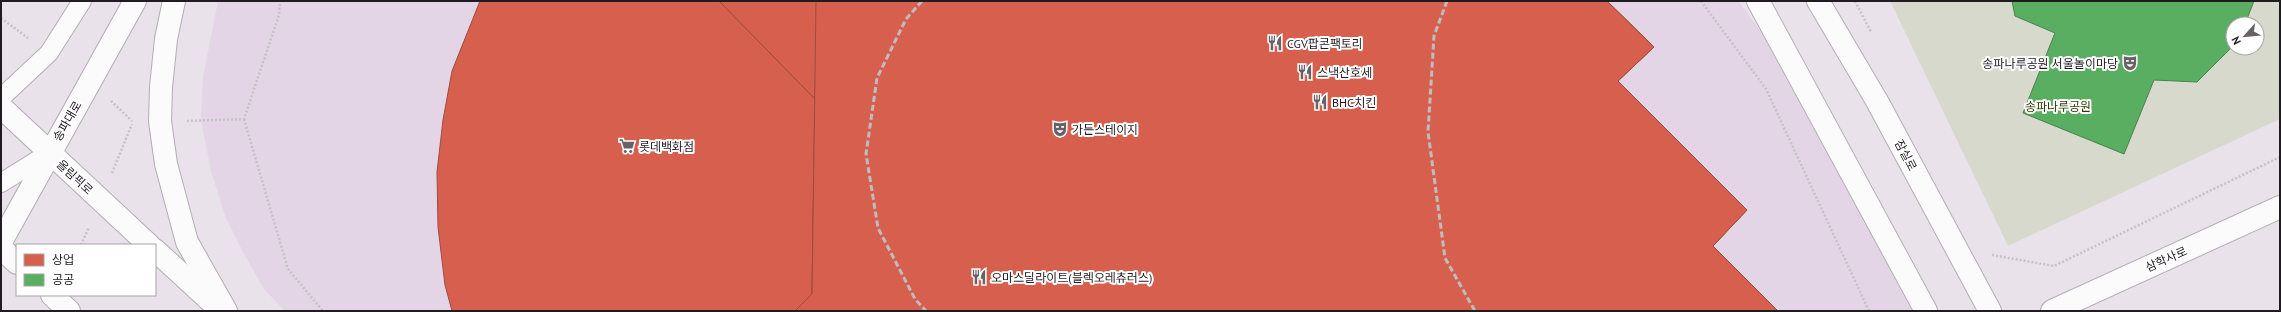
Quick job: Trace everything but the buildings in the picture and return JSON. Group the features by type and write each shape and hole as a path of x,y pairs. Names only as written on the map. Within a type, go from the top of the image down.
{"main road":[{"name":"송파대로","path":"1,242 49,153 135,1"},
{"path":"174,1 166,39 160,121 166,164 187,242 226,311"},
{"path":"1758,1 1926,311"},
{"name":"잠실로","path":"1818,1 1877,101 1990,311"},
{"name":"올림픽로","path":"1,107 148,244"},
{"name":"삼학사로","path":"2052,311 2280,207"},
{"path":"1,248 16,262"},
{"path":"156,251 221,311"},
{"path":"53,296 69,311"}],"lane":[{"path":"1,98 49,53 82,1"},
{"path":"1,183 49,153"}],"path":[{"path":"280,1 279,15 244,118 288,269 323,311"},
{"path":"1701,1 1766,89 1869,311"},
{"path":"1854,1 1873,36"},
{"path":"116,105 132,121 139,121"},
{"path":"201,121 244,118"},
{"path":"122,149 132,121"},
{"path":"1987,254 2054,266 2280,157"}],"shaded area":[{"path":"218,1 1738,1 1794,74 1912,311 285,311 264,289 244,254 225,216 211,171 201,121 203,77"}],"green space":[{"name":"송파나루공원","path":"1890,1 2280,1 2280,119 2008,246"}],"railway":[{"path":"922,1 906,19 877,78 866,154 878,228 915,299 926,311"},
{"path":"1447,1 1434,36 1428,132 1445,258 1475,311"}],"place":[{"name":"CGV팝콘팩토리","path":"1275,43"},
{"name":"송파나루공원 서울놀이마당","path":"2130,63"},
{"name":"스낵산호세","path":"1305,72"},
{"name":"BHC치킨","path":"1320,102"},
{"name":"가든스테이지","path":"1060,129"},
{"name":"롯데백화점","path":"627,146"},
{"name":"오마스딜라이트(블렉오레츄러스)","path":"979,277"}]}
